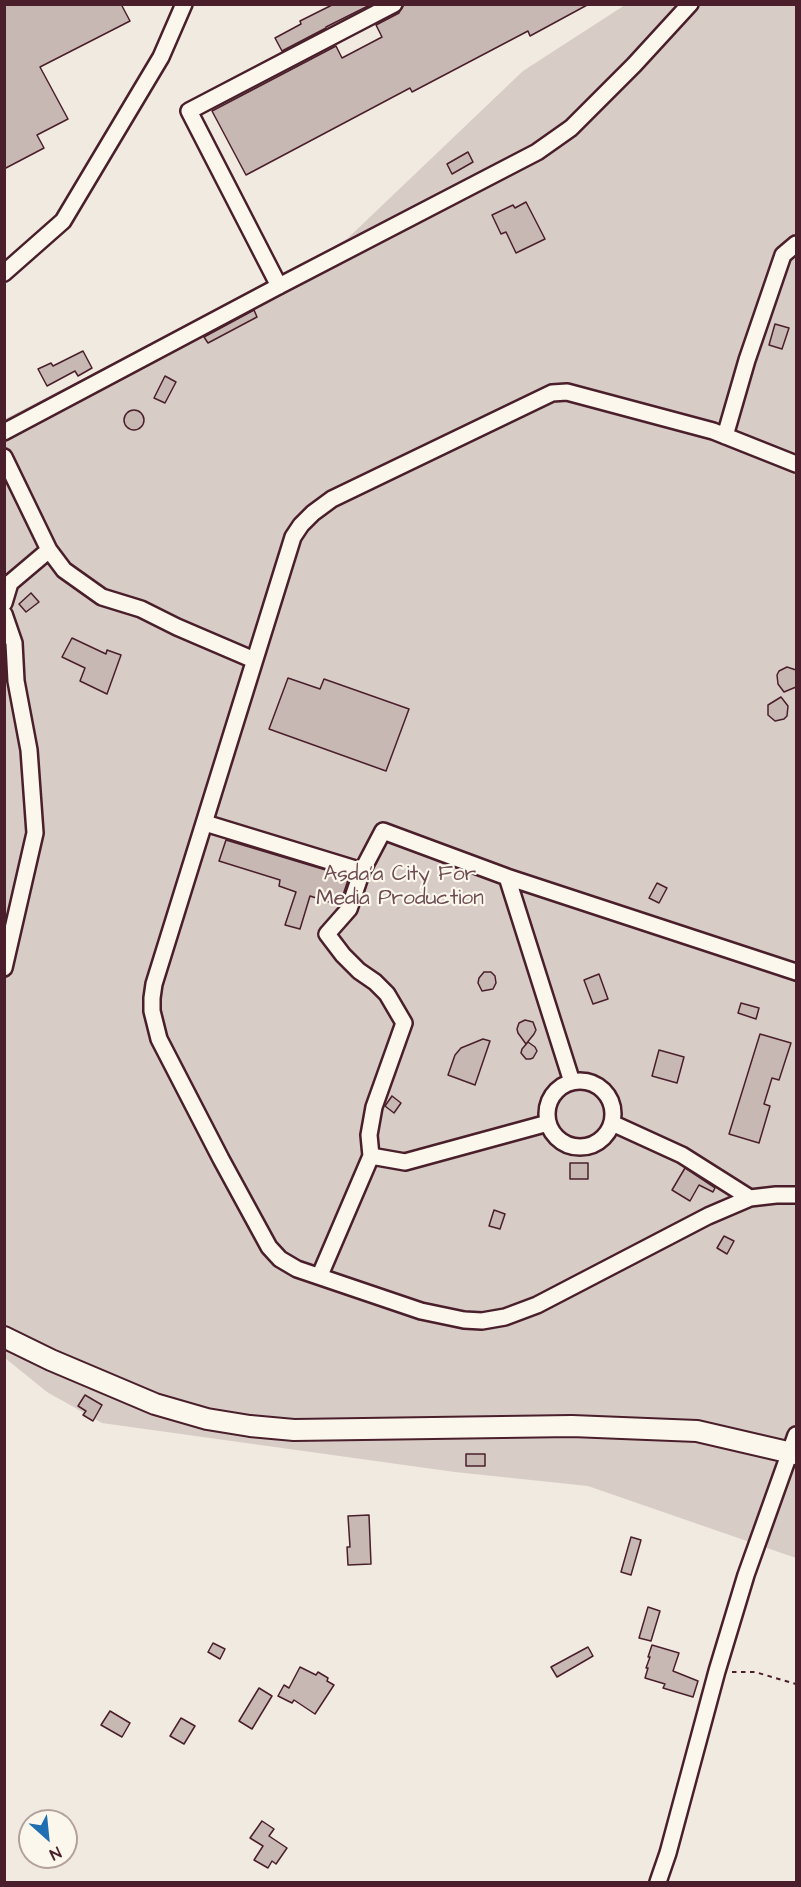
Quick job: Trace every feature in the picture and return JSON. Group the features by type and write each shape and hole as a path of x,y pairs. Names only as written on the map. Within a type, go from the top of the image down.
{"main road":[{"path":"4,1336 51,1360 155,1404 207,1419 250,1426 294,1430 572,1426 697,1431 795,1447"}],"street":[{"path":"4,273 63,221 161,57 184,4"},
{"path":"279,286 189,111 394,4"},
{"path":"4,432 537,152 571,128 634,65 690,4"},
{"path":"725,436 747,360 783,255 796,244"},
{"path":"796,464 713,431 567,392 552,393 332,499 301,525 293,537 154,984 152,998 154,1024 164,1049 269,1247 280,1259 297,1269 421,1311 464,1320 482,1321 505,1317 537,1305 708,1216 750,1198 796,1195"},
{"path":"4,457 49,550 64,570 102,597 141,609 254,660"},
{"path":"4,603 10,583 49,550"},
{"path":"4,614 14,644 16,681 29,750 35,833 4,968"},
{"path":"205,823 362,871"},
{"path":"320,1275 371,1156 369,1135 374,1107 404,1023 387,994 359,971 327,934 349,909 362,871 383,831 507,877 796,972"},
{"path":"507,877 572,1082"},
{"path":"583,1081 594,1083 604,1090 613,1111 612,1123 608,1132 600,1140 580,1147 560,1140 552,1133 546,1113 554,1093 562,1086 583,1081"},
{"path":"371,1156 405,1162 548,1123"},
{"path":"612,1123 682,1155 750,1198"},
{"path":"658,1882 746,1575 795,1447"}],"path":[{"path":"717,1671 754,1672 796,1683"}],"green space":[{"name":"Asda'a City For Media Production","path":"625,5 796,5 796,1558 588,1486 455,1472 102,1423 47,1392 5,1358 5,419 212,312 261,291 348,238 523,71"}],"building":[{"path":"4,4 121,4 130,21 40,67 68,119 37,135 44,148 4,169"},
{"path":"334,4 372,4 282,51 275,38 301,24 300,21"},
{"path":"404,4 589,4 530,36 528,31 412,92 410,88 246,175 212,111 336,46 342,58 382,37 376,25 399,13"},
{"path":"468,152 473,162 452,174 447,164"},
{"path":"526,202 545,239 516,253 506,232 501,234 492,215 513,205 515,208"},
{"path":"254,310 257,317 208,343 204,337"},
{"path":"775,324 789,328 782,349 769,345"},
{"path":"83,351 92,368 78,376 75,371 47,386 38,369 51,363 53,366"},
{"path":"165,376 176,382 165,403 154,398"},
{"path":"130,410 138,410 144,416 144,424 138,430 130,430 124,424 124,416"},
{"path":"31,593 39,602 26,612 19,604"},
{"path":"72,638 106,654 107,650 121,655 107,694 80,681 85,668 62,657"},
{"path":"787,667 796,670 796,687 784,692 778,684 777,675 779,671"},
{"path":"288,678 320,689 324,679 409,709 386,771 269,729"},
{"path":"781,697 788,706 787,716 775,721 768,715 768,705"},
{"path":"226,840 349,877 340,904 310,896 300,929 285,925 296,892 279,886 280,880 219,861"},
{"path":"657,883 667,888 659,903 649,898"},
{"path":"484,972 491,972 495,976 496,983 493,989 482,991 478,983"},
{"path":"599,974 608,999 593,1004 584,980"},
{"path":"741,1003 759,1008 756,1019 738,1013"},
{"path":"525,1020 533,1022 536,1030 526,1044 517,1029 519,1023"},
{"path":"760,1034 791,1043 779,1080 772,1078 764,1104 770,1106 759,1143 729,1134"},
{"path":"483,1039 490,1041 475,1085 448,1075 455,1055 461,1048"},
{"path":"528,1042 537,1051 533,1058 526,1059 521,1053"},
{"path":"659,1050 684,1057 677,1083 652,1076"},
{"path":"392,1096 401,1103 394,1113 385,1106"},
{"path":"570,1163 588,1163 588,1179 570,1179"},
{"path":"685,1168 715,1188 713,1192 699,1185 690,1201 672,1190"},
{"path":"494,1210 505,1214 500,1229 489,1226"},
{"path":"724,1236 734,1241 727,1254 717,1248"},
{"path":"85,1395 102,1405 93,1421 83,1415 86,1411 78,1406"},
{"path":"466,1454 485,1454 485,1466 466,1466"},
{"path":"369,1515 371,1564 348,1565 347,1547 350,1547 348,1516"},
{"path":"631,1537 641,1540 631,1575 621,1572"},
{"path":"648,1607 660,1611 651,1641 639,1638"},
{"path":"213,1643 225,1649 220,1659 208,1652"},
{"path":"652,1645 679,1653 673,1671 698,1681 693,1697 663,1688 665,1684 645,1678"},
{"path":"588,1647 593,1656 557,1677 551,1667"},
{"path":"300,1667 316,1675 318,1672 334,1685 315,1714 294,1700 292,1703 278,1696 284,1685 289,1688"},
{"path":"259,1688 272,1696 252,1729 239,1721"},
{"path":"110,1711 130,1723 122,1737 101,1725"},
{"path":"181,1718 195,1726 184,1744 170,1736"},
{"path":"262,1821 274,1829 269,1836 287,1848 276,1864 272,1861 268,1868 254,1860 263,1846 250,1838"}]}
